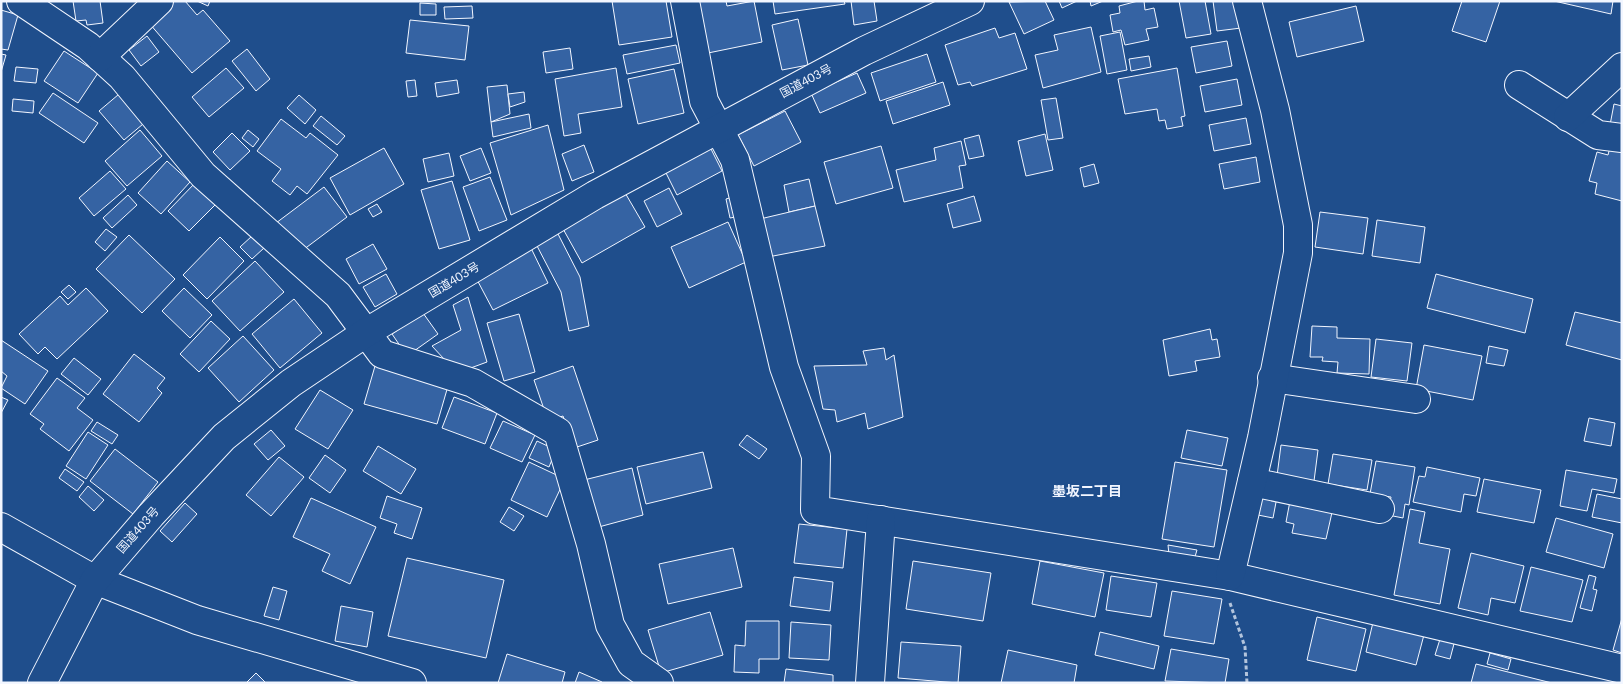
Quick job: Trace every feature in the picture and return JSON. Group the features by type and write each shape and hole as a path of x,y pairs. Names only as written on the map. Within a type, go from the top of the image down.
{"main road":[{"path":"21,1 100,57 122,77 203,175 338,295 382,354 473,383 558,432 591,544 610,625 631,663 659,683"},
{"path":"100,57 159,1"},
{"path":"685,1 704,101 735,160 784,367 816,456 815,510 1230,576 1622,669"},
{"name":"国道403号","path":"42,683 95,580 151,515 224,437 290,383 367,332 595,195 864,51 970,1"},
{"path":"1230,576 1252,482 1298,252 1298,226 1275,110 1247,1"},
{"path":"1568,117 1622,67"},
{"path":"1518,85 1598,135 1622,138"},
{"path":"1272,378 1416,399"},
{"path":"1252,482 1380,509"},
{"path":"870,683 881,520"},
{"path":"1,527 95,580 197,620 412,683"}],"path":[{"path":"1230,576 1229,600 1244,647 1247,683"}],"building":[{"path":"73,1 100,1 103,23 87,25 86,20 76,21"},
{"path":"175,1 185,1 197,15 203,10 230,41 192,73 149,23"},
{"path":"197,1 210,1 208,6"},
{"path":"612,1 666,1 672,37 619,45"},
{"path":"697,1 726,1 727,6 754,1 762,42 708,53"},
{"path":"773,1 844,1 845,4 775,14"},
{"path":"851,1 874,1 877,21 854,25"},
{"path":"1045,1 1054,20 1024,34 1009,2"},
{"path":"1059,1 1077,1 1062,8"},
{"path":"1090,1 1103,1 1091,6"},
{"path":"1144,1 1145,10 1154,8 1158,27 1146,29 1149,40 1125,45 1121,30 1113,32 1110,15 1120,13 1119,6"},
{"path":"1179,1 1205,1 1211,34 1186,38"},
{"path":"1213,1 1237,1 1241,28 1217,31"},
{"path":"1462,1 1500,1 1486,42 1452,31"},
{"path":"1554,1 1613,1 1611,14"},
{"path":"420,3 436,4 436,15 420,15"},
{"path":"472,6 473,18 445,19 444,7"},
{"path":"1356,6 1364,41 1297,57 1289,22"},
{"path":"1,10 18,15 8,50 1,49"},
{"path":"798,19 808,65 782,70 772,25"},
{"path":"410,20 469,26 465,60 406,53"},
{"path":"1091,27 1101,72 1043,88 1035,55 1058,50 1054,35"},
{"path":"995,28 999,38 1015,33 1027,69 972,86 970,82 958,85 945,45"},
{"path":"1120,32 1127,70 1107,74 1100,36"},
{"path":"147,36 159,52 141,66 129,50"},
{"path":"1227,41 1232,66 1196,73 1191,47"},
{"path":"676,45 680,63 627,74 623,55"},
{"path":"570,48 573,69 546,73 543,52"},
{"path":"247,49 270,79 256,91 232,61"},
{"path":"64,51 98,73 78,103 44,81"},
{"path":"1,54 6,55 1,72"},
{"path":"927,54 936,82 880,101 871,73"},
{"path":"1149,56 1151,67 1131,71 1129,59"},
{"path":"16,67 38,69 36,83 14,81"},
{"path":"226,68 244,88 209,117 192,97"},
{"path":"616,68 622,107 578,114 581,133 564,136 555,79"},
{"path":"1177,68 1185,116 1181,117 1183,126 1167,129 1165,120 1159,121 1157,109 1125,114 1118,79"},
{"path":"674,69 684,113 638,124 628,79"},
{"path":"857,73 866,93 820,113 811,93"},
{"path":"1237,79 1242,105 1205,112 1200,86"},
{"path":"415,80 417,96 408,97 406,81"},
{"path":"457,80 459,93 437,97 435,83"},
{"path":"943,82 950,105 893,124 886,101"},
{"path":"507,85 510,114 491,122 487,87"},
{"path":"125,89 149,119 124,140 99,111"},
{"path":"524,92 525,102 510,107 508,94"},
{"path":"53,93 98,123 84,143 39,113"},
{"path":"299,95 316,110 305,124 287,108"},
{"path":"1056,98 1063,138 1048,140 1041,100"},
{"path":"13,99 34,101 33,113 12,111"},
{"path":"1614,104 1622,106 1622,128 1610,125"},
{"path":"785,111 801,142 754,166 738,135"},
{"path":"529,114 531,128 493,137 491,122"},
{"path":"321,116 345,136 337,145 313,126"},
{"path":"1246,118 1251,144 1214,151 1209,125"},
{"path":"281,119 306,138 310,133 338,155 307,194 297,186 290,195 272,181 281,169 257,151"},
{"path":"548,125 564,190 511,215 490,143"},
{"path":"140,130 162,156 127,186 105,161"},
{"path":"248,130 259,139 253,147 242,138"},
{"path":"232,133 250,151 230,170 213,152"},
{"path":"1045,134 1053,170 1026,176 1018,141"},
{"path":"979,135 984,156 969,159 964,139"},
{"path":"961,141 966,165 959,166 963,188 904,202 896,170 936,160 934,148"},
{"path":"1611,143 1622,146 1622,201 1595,194 1597,183 1589,181 1597,152 1608,155"},
{"path":"584,145 594,172 572,181 562,154"},
{"path":"881,146 893,188 836,204 824,162"},
{"path":"710,147 722,171 677,195 665,171"},
{"path":"384,148 404,184 350,215 330,178"},
{"path":"481,148 491,173 470,181 460,156"},
{"path":"449,153 454,176 428,182 423,159"},
{"path":"1256,157 1260,182 1224,189 1219,164"},
{"path":"167,161 190,182 161,214 138,193"},
{"path":"1094,164 1099,183 1084,187 1080,168"},
{"path":"110,171 126,189 94,216 79,198"},
{"path":"490,177 507,220 479,231 463,187"},
{"path":"809,179 815,206 789,212 784,185"},
{"path":"452,181 470,240 439,249 421,190"},
{"path":"196,182 217,203 189,231 168,211"},
{"path":"324,187 347,217 299,253 276,223"},
{"path":"669,188 682,214 657,227 644,201"},
{"path":"624,191 645,227 582,263 562,227"},
{"path":"128,195 137,205 112,228 103,218"},
{"path":"736,196 741,216 730,218 726,199"},
{"path":"974,196 981,221 953,228 947,204"},
{"path":"377,204 382,212 373,217 368,209"},
{"path":"815,206 825,246 768,257 760,219"},
{"path":"1320,212 1368,218 1363,254 1315,247"},
{"path":"1377,220 1425,227 1420,263 1372,256"},
{"path":"728,222 746,262 689,288 671,247"},
{"path":"106,229 117,237 105,251 95,242"},
{"path":"557,232 580,277 589,326 569,331 561,292 536,244"},
{"path":"129,235 175,279 142,313 96,269"},
{"path":"252,236 264,248 252,259 240,247"},
{"path":"220,237 244,261 207,299 183,275"},
{"path":"373,244 387,269 359,284 346,259"},
{"path":"530,246 548,283 493,310 474,274"},
{"path":"255,261 284,292 240,331 212,301"},
{"path":"386,274 397,294 375,307 363,287"},
{"path":"1436,274 1533,299 1525,333 1427,308"},
{"path":"69,285 76,292 68,299 61,292"},
{"path":"86,288 108,311 57,359 45,347 38,354 19,334 60,296 68,305"},
{"path":"184,288 212,315 190,338 162,311"},
{"path":"468,297 487,362 457,373 432,346 461,330 453,305"},
{"path":"294,299 322,333 280,368 252,334"},
{"path":"1575,312 1622,323 1622,360 1566,345"},
{"path":"423,313 438,334 407,356 392,334"},
{"path":"519,314 535,372 504,381 487,323"},
{"path":"211,321 230,339 199,372 180,354"},
{"path":"1312,326 1337,327 1337,338 1370,339 1369,374 1337,373 1338,362 1322,361 1323,357 1310,357"},
{"path":"1210,329 1212,340 1217,339 1220,357 1195,361 1197,371 1169,376 1163,340"},
{"path":"243,336 274,370 239,402 208,368"},
{"path":"1376,339 1412,343 1407,381 1371,377"},
{"path":"1,340 48,371 25,404 1,388 7,376 1,371"},
{"path":"1424,345 1482,356 1473,400 1416,389"},
{"path":"1489,346 1508,350 1504,366 1486,363"},
{"path":"884,348 886,360 894,355 903,417 868,429 865,413 837,422 835,410 823,409 814,366 867,365 863,351"},
{"path":"134,354 165,378 157,388 162,393 139,422 103,394"},
{"path":"74,358 101,379 88,395 61,374"},
{"path":"375,366 448,386 437,424 364,404"},
{"path":"573,366 598,440 574,448 563,416 548,421 534,380"},
{"path":"57,378 85,398 77,408 93,420 69,451 40,429 44,424 30,414"},
{"path":"320,390 353,410 328,449 295,429"},
{"path":"1,397 8,400 1,413"},
{"path":"454,397 497,413 485,444 442,428"},
{"path":"1589,418 1615,423 1611,446 1584,441"},
{"path":"503,421 535,435 522,462 490,448"},
{"path":"97,422 118,435 112,444 91,431"},
{"path":"271,430 285,446 268,460 254,444"},
{"path":"1187,430 1228,438 1222,466 1181,458"},
{"path":"88,432 108,445 86,479 66,466"},
{"path":"747,435 767,449 759,459 739,445"},
{"path":"537,441 556,450 549,467 529,458"},
{"path":"1281,445 1318,450 1314,481 1277,476"},
{"path":"378,446 416,469 401,494 363,471"},
{"path":"115,449 158,482 133,514 90,481"},
{"path":"703,452 712,488 646,504 637,467"},
{"path":"1333,454 1372,460 1367,490 1328,484"},
{"path":"325,455 346,470 330,493 309,478"},
{"path":"279,457 304,477 271,516 246,495"},
{"path":"1376,461 1415,467 1409,505 1405,504 1403,518 1388,515 1391,497 1370,494"},
{"path":"529,462 565,479 547,517 511,500"},
{"path":"1175,462 1227,470 1214,547 1162,539"},
{"path":"1427,467 1480,478 1476,496 1464,494 1461,512 1413,502 1419,476 1425,477"},
{"path":"632,468 643,515 595,528 584,480"},
{"path":"65,469 84,482 77,491 59,478"},
{"path":"1566,470 1617,479 1614,493 1592,489 1587,511 1560,506"},
{"path":"1484,479 1541,490 1534,523 1477,512"},
{"path":"88,486 104,500 94,511 79,497"},
{"path":"1262,494 1277,497 1273,518 1258,515"},
{"path":"1597,494 1622,499 1622,523 1592,517"},
{"path":"387,496 422,508 412,539 394,533 397,524 380,518"},
{"path":"311,498 376,527 350,584 322,571 330,554 293,537"},
{"path":"1290,501 1333,508 1326,539 1292,533 1294,524 1286,522"},
{"path":"185,503 197,514 172,542 160,531"},
{"path":"509,507 524,516 514,531 500,522"},
{"path":"1410,509 1425,512 1419,543 1450,549 1440,604 1394,595"},
{"path":"1556,518 1613,534 1604,568 1546,552"},
{"path":"799,524 847,529 843,568 794,563"},
{"path":"1168,545 1197,550 1194,560 1169,555"},
{"path":"733,548 742,587 668,604 659,564"},
{"path":"1471,553 1524,566 1515,603 1491,598 1488,615 1458,608"},
{"path":"407,558 504,580 486,658 388,636"},
{"path":"913,561 991,573 983,621 906,609"},
{"path":"1040,561 1104,573 1095,617 1032,604"},
{"path":"1531,567 1583,580 1572,622 1520,611"},
{"path":"1589,575 1596,577 1593,589 1597,590 1592,611 1580,608"},
{"path":"1111,576 1157,583 1151,617 1106,610"},
{"path":"794,577 833,582 830,611 790,606"},
{"path":"273,587 287,591 279,620 264,616"},
{"path":"1172,591 1222,599 1214,644 1164,636"},
{"path":"341,606 373,612 367,647 335,641"},
{"path":"710,612 723,655 661,673 648,630"},
{"path":"1317,617 1366,629 1356,671 1307,660"},
{"path":"1374,618 1425,631 1416,665 1366,652"},
{"path":"1622,618 1622,653 1613,650"},
{"path":"746,621 779,621 779,659 759,659 759,673 734,672 735,645 745,646"},
{"path":"791,622 831,625 829,660 789,658"},
{"path":"1100,632 1159,646 1154,669 1095,655"},
{"path":"1441,636 1455,640 1450,659 1435,655"},
{"path":"901,642 961,646 958,683 898,678"},
{"path":"1171,649 1229,659 1225,683 1165,681"},
{"path":"1008,650 1077,665 1074,683 1001,683"},
{"path":"1490,653 1511,659 1508,670 1487,664"},
{"path":"507,654 565,672 562,683 498,683"},
{"path":"1476,664 1552,683 1471,683"},
{"path":"786,669 833,675 833,683 784,683"},
{"path":"579,672 602,682 602,683 575,683"},
{"path":"256,673 266,683 246,683"}],"district":[{"name":"墨坂二丁目","path":"1087,491"}]}
